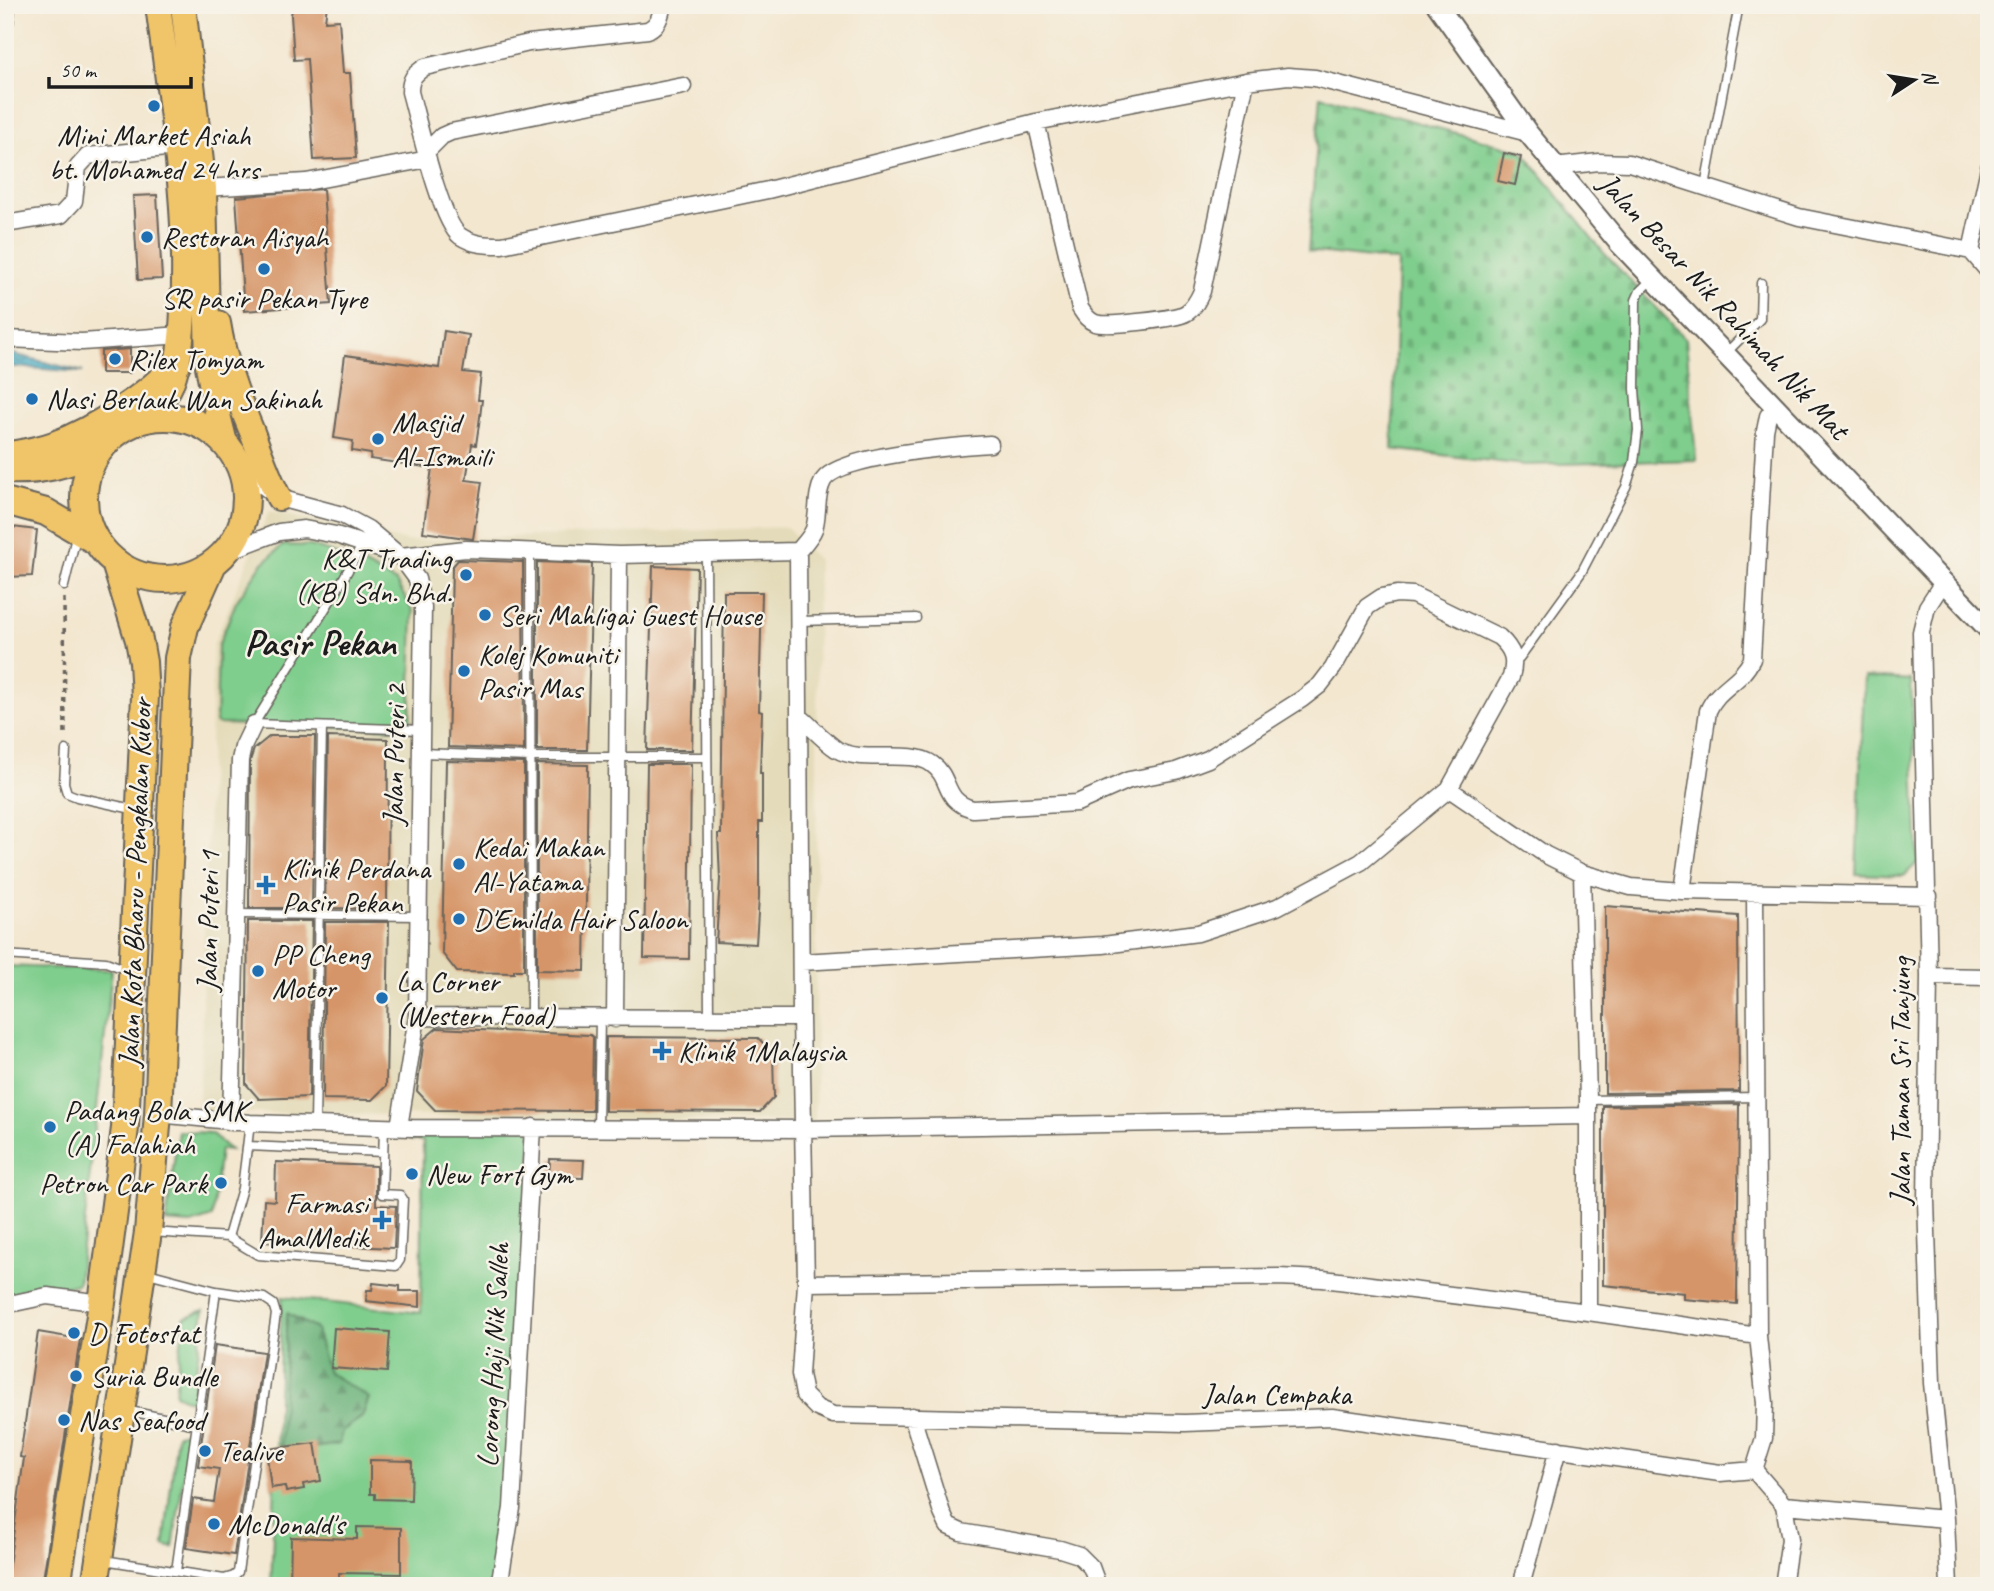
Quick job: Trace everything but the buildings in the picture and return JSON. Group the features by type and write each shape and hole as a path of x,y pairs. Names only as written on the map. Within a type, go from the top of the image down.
{"highway":[{"path":"5,456 51,446 86,429 137,399 164,379 177,364"},
{"path":"5,501 46,512 86,535 115,563 130,572 164,580 182,578 198,572 219,558 236,538 244,512 245,485 240,468 225,443 208,429 188,419 167,416 145,418 127,425 110,436 97,451 87,472 83,495 86,535"},
{"path":"5,470 27,472 66,465 97,451"},
{"name":"Jalan Kota Bharu - Pengkalan Kubor","path":"97,1573 148,1232 158,1114 178,658 185,627 219,558"},
{"name":"Jalan Kota Bharu - Pengkalan Kubor","path":"57,1586 102,1303 125,1128 145,696 143,662 115,563"}],"main road":[{"path":"145,418 163,400 177,364 182,335 185,270 176,146 158,5"},
{"path":"183,5 204,188 208,366 225,443"},
{"path":"206,228 226,363 279,498"}],"street":[{"path":"663,5 656,26 648,30 529,43 425,67 416,73 410,81 410,92 444,208 458,234 478,245 502,245 768,190 1036,122 1245,81 1288,76 1315,78 1528,133"},
{"name":"Jalan Besar Nik Rahimah Nik Mat","path":"1437,5 1528,133 1619,243 1989,630"},
{"path":"1036,122 1080,308 1087,319 1097,324 1110,324 1174,318 1187,313 1196,304 1202,291 1245,81"},
{"path":"204,188 306,182 427,155 442,136 451,132 683,86"},
{"path":"5,224 61,215 74,201 78,167 88,156 176,146"},
{"path":"1554,167 1599,162 1629,163 1799,216 1971,251 1989,272"},
{"path":"1971,251 1989,168"},
{"path":"5,339 82,342 182,335"},
{"path":"1682,891 1708,711 1714,697 1741,677 1752,659 1765,430 1768,416 1776,406"},
{"path":"990,444 920,451 853,463 835,470 824,479 818,492 813,532 798,551 801,1018 806,1283 1278,1277 1323,1279 1758,1336"},
{"path":"240,468 279,498 342,515 365,536 400,556 466,549 619,555 798,551"},
{"path":"219,558 279,532 304,528 365,536"},
{"path":"607,1019 617,757 619,555"},
{"name":"Jalan Puteri 2","path":"392,1127 418,1017 422,753 423,607 417,579 400,556"},
{"name":"Jalan Taman Sri Tanjung","path":"1944,581 1927,607 1922,632 1921,819 1928,896 1926,1201 1931,1355 1946,1519 1949,1586"},
{"path":"799,716 837,750 858,756 930,762 940,771 950,796 960,806 973,810 1077,803 1091,799 1113,785 1194,766 1302,699 1320,685 1333,668 1367,607 1382,597 1413,595 1499,638 1510,648 1515,662 1511,677 1449,789 1361,862 1277,907 1198,933 1103,945 801,962"},
{"name":"Jalan Puteri 1","path":"231,1122 240,756 254,724"},
{"path":"1449,789 1546,855 1582,873 1631,887 1755,894 1928,896"},
{"path":"1582,873 1588,1108 1588,1312"},
{"path":"1755,894 1758,1336 1765,1403 1764,1438 1754,1470 1784,1505 1790,1539 1783,1586"},
{"path":"1929,976 1989,977"},
{"path":"418,1017 801,1018"},
{"path":"158,1114 231,1122 392,1127 804,1129 1588,1108"},
{"name":"Lorong Haji Nik Salleh","path":"499,1586 512,1508 533,1127"},
{"name":"Jalan Cempaka","path":"806,1283 800,1374 804,1395 817,1408 833,1415 1185,1423 1332,1417 1720,1473 1754,1470"},
{"path":"5,1305 47,1296 102,1303"},
{"path":"912,1416 948,1526 961,1532 1060,1549 1079,1555 1091,1567 1098,1586"},
{"path":"1521,1586 1558,1449"},
{"path":"1784,1505 1946,1519"}],"lane":[{"path":"9,23 11,5"},
{"path":"1705,186 1738,10"},
{"path":"1515,662 1581,573 1626,487 1634,462 1638,430 1634,389 1636,300 1640,291 1653,278"},
{"path":"1725,354 1760,319 1761,283"},
{"path":"64,586 86,535"},
{"path":"365,536 254,724 422,730"},
{"path":"530,552 531,1018"},
{"path":"706,553 709,1018"},
{"path":"799,621 916,618"},
{"path":"315,1124 323,727"},
{"path":"66,750 64,783 67,793 139,810"},
{"path":"422,753 530,757 707,757"},
{"path":"236,914 419,916"},
{"path":"5,955 106,962 133,973"},
{"path":"598,1127 607,1019"},
{"path":"1588,1108 1757,1097"},
{"path":"228,1237 242,1188 250,1123"},
{"path":"148,1232 228,1237 258,1255 397,1266 400,1261 403,1199 400,1195 382,1194 383,1152 392,1127"},
{"path":"248,1146 383,1152"},
{"path":"97,1573 176,1572 224,1579 234,1576 238,1572 255,1460 276,1309 274,1304 264,1298 216,1291 141,1272"},
{"path":"176,1572 216,1291"},
{"path":"121,1409 197,1425"}],"path":[{"path":"64,586 66,750"}],"shaded area":[{"path":"269,511 407,541 787,527 818,560 815,1122 199,1112 213,645"}],"green space":[{"path":"1321,96 1522,151 1603,252 1686,339 1696,460 1525,465 1392,449 1398,261 1308,251"},
{"path":"283,545 311,546 356,560 396,582 413,611 410,729 216,724 218,646 236,602 262,564"},
{"path":"1864,677 1911,680 1918,862 1904,876 1856,874"},
{"name":"Padang Bola SMK (A) Falahiah","path":"5,966 112,970 78,1284 5,1300"},
{"path":"533,1127 499,1586 271,1586 282,1297 421,1313 423,1141 410,1140 412,1128"},
{"path":"178,1131 211,1133 230,1150 220,1149 212,1217 191,1224 166,1222"},
{"path":"204,1310 192,1402 175,1394 184,1318"},
{"path":"287,1313 316,1329 328,1372 369,1398 362,1417 342,1431 339,1444 280,1453"},
{"path":"190,1431 173,1548 164,1545 177,1434"}],"water":[{"path":"5,352 83,372 5,366"}],"place":[{"name":"Mini Market Asiah bt. Mohamed 24 hrs","path":"154,106"},
{"name":"Restoran Aisyah","path":"147,237"},
{"name":"SR pasir Pekan Tyre","path":"264,269"},
{"name":"Rilex Tomyam","path":"115,359"},
{"name":"Nasi Berlauk Wan Sakinah","path":"32,399"},
{"name":"Masjid Al-Ismaili","path":"378,439"},
{"name":"K&T Trading (KB) Sdn. Bhd.","path":"466,575"},
{"name":"Seri Mahligai Guest House","path":"485,615"},
{"name":"Kolej Komuniti Pasir Mas","path":"464,671"},
{"name":"Kedai Makan Al-Yatama","path":"459,864"},
{"name":"Klinik Perdana Pasir Pekan","path":"266,885"},
{"name":"D'Emilda Hair Saloon","path":"459,919"},
{"name":"PP Cheng Motor","path":"258,971"},
{"name":"La Corner (Western Food)","path":"382,998"},
{"name":"Klinik 1Malaysia","path":"662,1051"},
{"name":"Padang Bola SMK (A) Falahiah","path":"50,1127"},
{"name":"New Fort Gym","path":"412,1174"},
{"name":"Petron Car Park","path":"221,1183"},
{"name":"Farmasi AmalMedik","path":"382,1220"},
{"name":"D Fotostat","path":"74,1333"},
{"name":"Suria Bundle","path":"76,1376"},
{"name":"Nas Seafood","path":"64,1420"},
{"name":"Tealive","path":"205,1451"},
{"name":"McDonald's","path":"214,1524"}],"district":[{"name":"Pasir Pekan","path":"320,642"}]}
